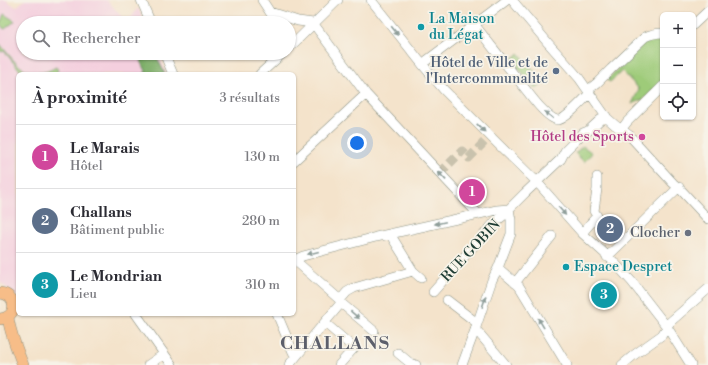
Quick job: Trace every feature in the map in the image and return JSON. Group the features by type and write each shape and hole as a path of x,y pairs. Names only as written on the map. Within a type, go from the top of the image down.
{"main road":[{"path":"1,292 9,296 16,307 3,319"},
{"path":"3,319 18,365"},
{"path":"3,319 9,324 22,365"}],"street":[{"path":"262,0 273,16"},
{"path":"296,39 338,0"},
{"path":"371,0 444,90 536,181 582,233 613,261 640,292 667,328 691,365"},
{"path":"422,64 506,0"},
{"path":"512,0 579,78 614,125 628,135 708,219"},
{"path":"144,1 149,16"},
{"path":"696,22 708,11"},
{"path":"270,12 281,16"},
{"path":"296,21 304,23 313,23"},
{"path":"313,23 366,94 478,214"},
{"path":"474,24 534,100 542,109 554,119 558,120 564,118 591,94 597,83 611,68 645,37 651,34 660,33"},
{"path":"167,60 173,72"},
{"path":"262,72 275,60"},
{"path":"621,130 660,89"},
{"path":"296,159 366,94"},
{"name":"RUE GOBIN","path":"433,292 494,223 504,216 509,208 536,181 544,176 561,159 565,151 583,133 588,131 606,116"},
{"path":"582,233 597,216 594,211 597,177"},
{"path":"608,257 679,187"},
{"path":"296,260 303,256 390,234 509,208 511,234 492,280 462,365"},
{"path":"390,234 413,271 421,278"},
{"path":"515,283 552,236"},
{"path":"296,261 374,331"},
{"path":"498,268 519,286 567,365"},
{"path":"288,365 325,323 347,292 354,288 413,271"},
{"path":"622,365 662,335 670,322 708,289"},
{"path":"447,300 476,326 479,333 506,365"},
{"path":"137,316 172,365"},
{"path":"278,316 296,356"},
{"path":"325,323 354,348 339,365"},
{"path":"398,353 410,363 416,365"},
{"path":"148,365 164,354"}],"shaded area":[{"path":"0,0 6,0 16,7 25,0 107,0 121,16 16,16 16,60 161,60 166,72 16,72 16,296 0,282"},
{"path":"138,8 142,16 132,16"}],"green space":[{"path":"4,14 15,21 5,29 0,24"},
{"path":"660,36 660,83 644,99 632,104 639,89 622,71 610,82 607,80 645,40"},
{"path":"0,44 18,64 31,72 21,72 4,51 0,51"},
{"path":"519,53 544,83 536,89 510,58 512,56 514,58"},
{"path":"158,60 164,72 145,72 141,61"},
{"path":"56,67 58,70 56,72 42,72"},
{"path":"583,146 592,153 584,162 575,153"}],"tunnel":[{"path":"440,173 462,151 469,158 490,136"}],"place":[{"name":"La Maison du Légat","path":"421,27"},
{"name":"Hôtel de Ville et de l'Intercommunalité","path":"556,71"},
{"name":"Hôtel des Sports","path":"642,137"},
{"name":"Le Marais","path":"472,192"},
{"name":"Challans","path":"610,229"},
{"name":"Clocher","path":"688,233"},
{"name":"Espace Despret","path":"566,267"},
{"name":"Le Mondrian","path":"604,295"}],"district":[{"name":"CHALLANS","path":"335,343"}]}
